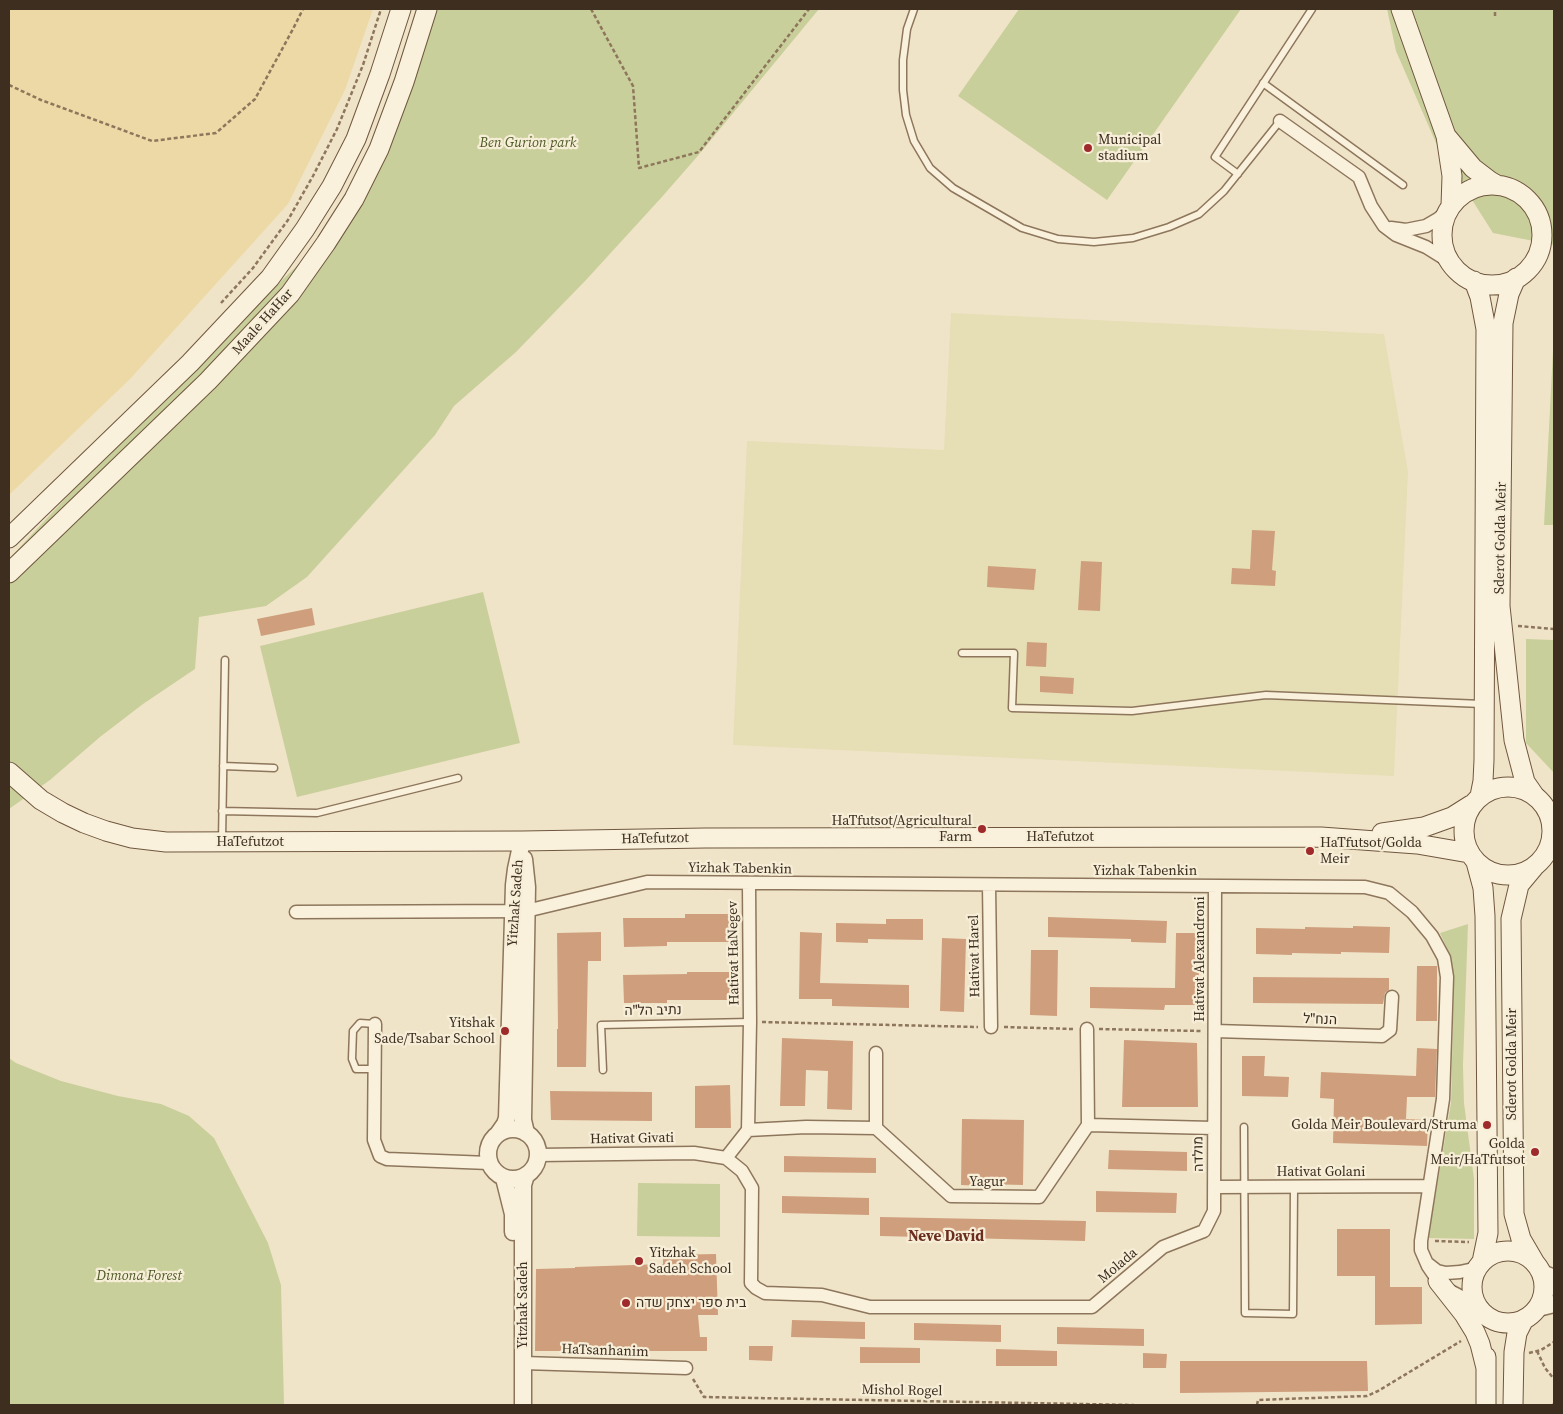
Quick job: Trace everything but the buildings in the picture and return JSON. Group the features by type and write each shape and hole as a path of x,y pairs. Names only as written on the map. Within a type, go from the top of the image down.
{"main road":[{"name":"Maale HaHar","path":"9,538 190,363 270,278 327,194 356,139 401,9"},
{"name":"Maale HaHar","path":"9,573 208,381 290,294 354,199 379,149 404,82 427,9"},
{"path":"1401,9 1446,136 1452,176 1450,208"},
{"path":"1446,136 1474,168 1490,181 1518,192 1529,201 1538,214 1542,229 1542,244 1537,258 1528,270 1516,278 1498,284 1486,284 1474,281 1460,274 1450,262 1444,250 1443,222 1450,208 1464,194 1474,188 1498,185"},
{"name":"Sderot Golda Meir","path":"1516,278 1509,294 1503,323 1501,625 1514,740 1526,782 1544,802"},
{"name":"Sderot Golda Meir","path":"1474,281 1484,311 1486,328 1484,760 1483,781 1475,800"},
{"name":"HaTefutzot","path":"9,772 41,800 63,813 106,831 132,838 166,842 522,842 705,838 1321,837 1394,832 1424,827 1452,816 1475,800"},
{"path":"1507,786 1521,788 1544,802 1550,816 1552,829 1551,843 1544,858 1523,873 1510,875 1486,870 1472,857 1464,841 1463,829 1465,816 1475,800 1493,789 1507,786"},
{"name":"HaTefutzot","path":"1321,837 1417,844 1472,857"},
{"name":"Sderot Golda Meir","path":"1472,857 1483,888 1485,916 1488,1233 1480,1265"},
{"name":"Sderot Golda Meir","path":"1544,858 1519,885 1514,901 1511,928 1514,1214 1521,1239 1544,1271"},
{"path":"1480,1309 1499,1322 1523,1321 1546,1306 1544,1271 1526,1255 1509,1251 1497,1253 1480,1265 1474,1276 1473,1296 1480,1309 1485,1331 1486,1405"},
{"path":"1438,1281 1464,1314 1475,1332 1486,1368"},
{"path":"1514,1405 1514,1347 1517,1333 1523,1321"}],"street":[{"path":"1280,121 1359,177 1371,206 1384,226 1396,235 1426,247 1450,262"},
{"path":"1384,226 1397,230 1418,228 1438,219 1450,208"},
{"name":"Yitzhak Sadeh","path":"498,1134 506,1124 507,1118 520,911 526,873 522,842"},
{"name":"Yizhak Tabenkin","path":"296,912 520,911 647,882 1365,887 1389,893 1412,912 1432,936 1444,958 1447,977 1443,1099 1420,1241 1424,1259 1438,1281 1480,1309"},
{"name":"Hativat HaNegev","path":"748,1130 750,1022 749,884"},
{"name":"Hativat Harel","path":"989,885 991,1027"},
{"name":"Hativat Alexandroni","path":"1215,886 1215,1031"},
{"name":"Yitzhak Sadeh","path":"520,911 523,1120 526,1133"},
{"name":"הנח\"ל","path":"1215,1031 1382,1036 1390,1030 1392,997"},
{"path":"375,1024 374,1140 380,1156 387,1159 489,1163"},
{"path":"1087,1029 1088,1125 1213,1128"},
{"name":"מולדה","path":"726,1158 742,1171 752,1188 751,1282 756,1288 765,1293 822,1295 870,1307 1092,1307 1164,1247 1204,1231 1214,1211 1215,1031"},
{"path":"726,1158 748,1130 806,1127 876,1128 876,1053"},
{"name":"Yagur","path":"876,1128 952,1196 1039,1197 1088,1125"},
{"path":"512,1129 526,1133 537,1147 536,1164 532,1171 517,1179 504,1178 493,1170 489,1163 488,1147 498,1134 512,1129"},
{"name":"Hativat Givati","path":"538,1155 694,1153 726,1158"},
{"name":"Yitzhak Sadeh","path":"523,1405 524,1185 526,1175"},
{"name":"Yitzhak Sadeh","path":"504,1178 513,1214 512,1405"},
{"name":"Hativat Golani","path":"1214,1188 1429,1186"},
{"path":"1424,1259 1433,1268 1442,1272 1460,1272 1480,1265"},
{"name":"HaTsanhanim","path":"523,1363 686,1368"}],"lane":[{"path":"914,9 907,29 902,60 906,115 914,141 930,168 953,188 1022,228 1058,239 1094,242 1133,238 1169,227 1199,214 1224,191 1280,121"},
{"path":"1238,174 1215,157 1312,9"},
{"path":"1263,84 1403,186"},
{"path":"962,653 1014,654 1012,708 1132,711 1266,695 1483,704"},
{"path":"222,842 224,660"},
{"path":"223,766 274,768"},
{"path":"222,811 317,813 458,778"},
{"name":"נתיב הל\"ה","path":"603,1070 601,1025 750,1022"},
{"path":"374,1069 356,1069 352,1059 353,1031 360,1023 375,1024"},
{"path":"1244,1127 1245,1313 1293,1314 1294,1188"}],"path":[{"path":"9,85 41,100 152,141 216,133 255,99 302,9"},
{"path":"218,307 265,252 288,220 313,176 337,129 382,9"},
{"path":"591,9 632,86 638,168 699,152 809,9"},
{"path":"1495,9 1495,16"},
{"path":"1501,625 1554,629"},
{"path":"1428,1241 1471,1242"},
{"path":"1258,1405 1258,1400 1367,1396 1475,1332"},
{"path":"1528,1353 1537,1351 1554,1342"},
{"path":"1537,1351 1545,1368 1554,1379"},
{"name":"Mishol Rogel","path":"686,1368 704,1397 1134,1405"},
{"path":"857,1400 857,1405"}],"shaded area":[{"path":"951,313 1384,334 1408,472 1394,776 733,745 747,441 944,450"}],"green space":[{"name":"Ben Gurion park","path":"433,9 819,9 661,198 586,280 516,352 454,406 435,435 307,577 266,606 199,617 195,669 143,704 100,737 50,780 9,809 9,559 90,472 264,297 349,217"},
{"name":"Municipal stadium","path":"1019,9 1241,9 1107,200 958,96"},
{"path":"1387,9 1554,9 1554,245 1493,233 1436,143 1396,51"},
{"path":"1554,331 1554,525 1544,525"},
{"path":"483,592 520,743 297,797 260,646"},
{"path":"1526,639 1554,640 1554,773 1526,743"},
{"path":"1468,924 1463,1065 1464,1103 1474,1179 1474,1239 1428,1238 1451,1103 1454,980 1451,957 1440,933"},
{"name":"Dimona Forest","path":"9,1058 16,1063 61,1081 118,1096 161,1104 189,1116 214,1138 268,1243 281,1285 284,1405 9,1405"},
{"path":"638,1183 720,1184 720,1237 637,1236"}],"sand":[{"path":"9,9 373,9 345,90 288,204 130,379 9,495"}],"place":[{"name":"Municipal stadium","path":"1088,148"},
{"name":"HaTfutsot/Agricultural Farm","path":"982,829"},
{"name":"HaTfutsot/Golda Meir","path":"1310,851"},
{"name":"Yitshak Sade/Tsabar School","path":"505,1031"},
{"name":"Golda Meir Boulevard/Struma","path":"1487,1125"},
{"name":"Golda Meir/HaTfutsot","path":"1535,1152"},
{"name":"Yitzhak Sadeh School","path":"639,1261"},
{"name":"בית ספר יצחק שדה","path":"626,1303"}],"district":[{"name":"Neve David","path":"946,1237"}]}
